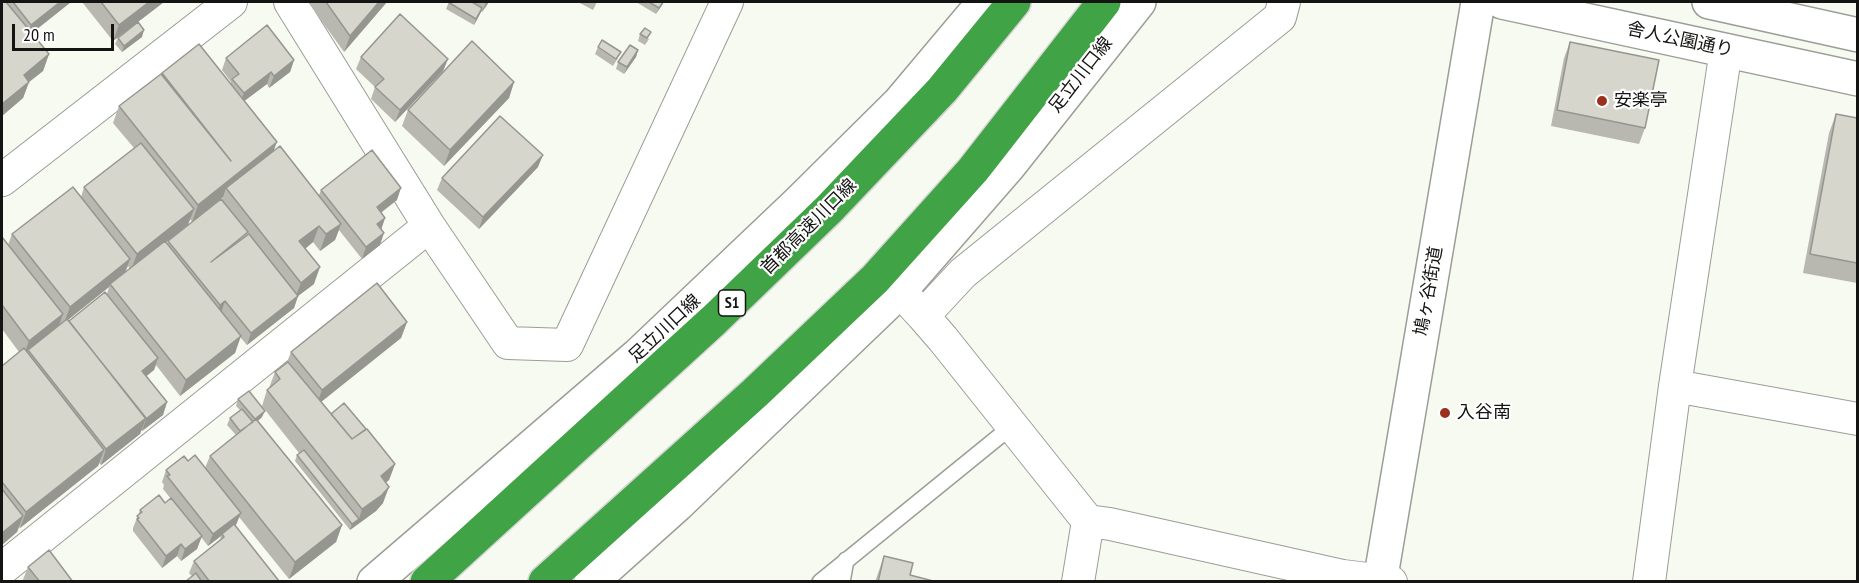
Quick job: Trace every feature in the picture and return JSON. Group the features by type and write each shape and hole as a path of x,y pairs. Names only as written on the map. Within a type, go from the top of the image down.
{"highway":[{"name":"首都高速川口線","path":"427,582 714,320 829,209 942,90 1014,2"},
{"path":"545,582 755,393 875,279 973,170 1104,2"}],"main road":[{"name":"足立川口線","path":"374,582 638,355 798,203 899,103 984,2"},
{"name":"足立川口線","path":"591,582 678,505 900,291 1008,167 1139,2"},
{"name":"鳩ヶ谷街道","path":"1380,581 1478,2"},
{"name":"舎人公園通り","path":"1503,2 1857,79"},
{"path":"1708,2 1857,34"}],"street":[{"path":"2,180 231,2"},
{"path":"290,2 429,226 508,343 567,345 727,2"},
{"path":"923,316 963,273 1280,17 1284,2"},
{"path":"1649,582 1675,386 1726,50"},
{"path":"2,569 429,226"},
{"path":"900,291 943,339 1088,521 1343,576 1391,582"},
{"path":"1675,386 1857,419"},
{"path":"1078,582 1088,521"}],"lane":[{"path":"820,582 1012,426"},
{"path":"842,582 846,560"}],"building":[{"path":"2,2 6,2 49,54 24,75 29,82 2,104"},
{"path":"13,2 60,2 31,25"},
{"path":"101,2 149,2 119,25"},
{"path":"326,2 379,2 350,36"},
{"path":"448,2 472,2 482,8 476,19"},
{"path":"649,2 663,2 659,8"},
{"path":"400,14 448,59 400,110 375,87 384,79 361,57"},
{"path":"138,22 144,30 124,46 118,38"},
{"path":"267,25 294,60 274,76 271,72 244,93 232,79 239,74 226,58"},
{"path":"645,28 651,32 647,38 640,34"},
{"path":"602,40 621,52 616,59 598,47"},
{"path":"472,41 514,82 450,150 408,110"},
{"name":"安楽亭","path":"1570,42 1659,60 1645,128 1557,110"},
{"path":"199,44 277,142 198,205 119,106 161,74 231,161 162,73"},
{"path":"630,45 638,50 627,67 618,62"},
{"path":"1836,114 1857,118 1857,263 1810,254"},
{"path":"500,116 543,155 483,217 442,178"},
{"path":"141,143 194,209 137,254 84,187"},
{"path":"280,146 341,224 326,234 319,226 299,241 320,267 301,283 226,188"},
{"path":"372,150 401,188 377,207 385,218 377,224 384,233 366,247 321,190"},
{"path":"73,187 130,259 70,307 12,234"},
{"path":"221,199 248,232 211,262 249,234 298,296 251,333 225,301 220,305 168,241"},
{"path":"2,237 63,314 29,341 2,305"},
{"path":"165,241 241,336 186,380 110,284"},
{"path":"377,283 407,322 322,390 291,352"},
{"path":"105,292 158,358 142,371 167,402 146,419 69,321"},
{"path":"67,319 146,418 106,449 28,350"},
{"path":"24,348 104,450 26,512 2,482 2,366"},
{"path":"288,362 352,439 367,429 395,464 381,476 389,487 362,509 267,390 280,379 275,372"},
{"path":"249,391 265,411 255,419 238,399"},
{"path":"344,403 366,429 352,439 331,414"},
{"path":"242,409 253,422 240,431 230,418"},
{"path":"256,419 342,525 295,562 210,456"},
{"path":"304,450 359,519 352,524 297,455"},
{"path":"195,455 241,513 213,534 167,476 170,475 166,470 184,456 188,461"},
{"path":"2,489 23,516 2,533"},
{"path":"159,495 165,503 171,498 202,536 185,549 181,544 166,556 137,519 142,512 140,510"},
{"path":"234,524 278,582 210,582 194,561 224,537 222,534"},
{"path":"49,550 73,582 40,582 28,567"},
{"path":"884,556 913,563 910,575 937,582 878,582"},
{"path":"196,573 202,582 185,582"}],"place":[{"name":"安楽亭","path":"1602,101"},
{"name":"入谷南","path":"1445,413"}]}
